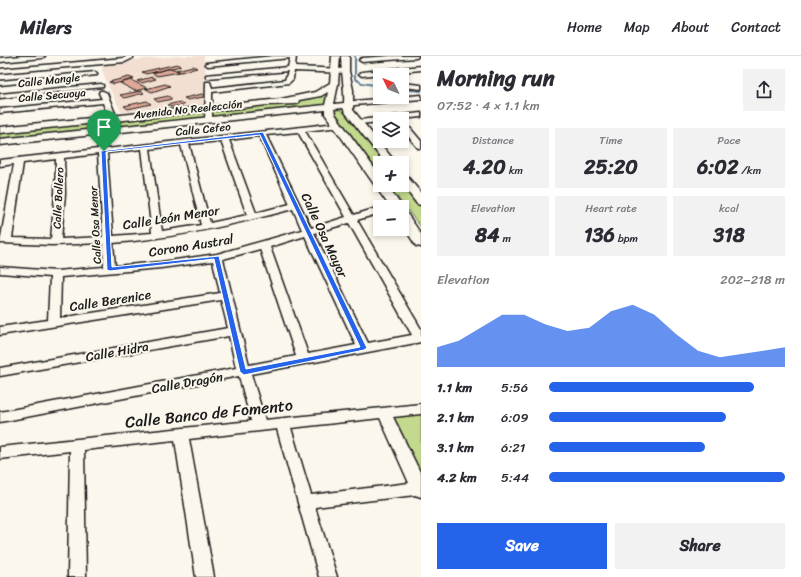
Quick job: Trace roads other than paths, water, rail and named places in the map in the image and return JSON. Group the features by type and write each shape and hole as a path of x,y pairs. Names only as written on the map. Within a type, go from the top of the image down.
{"main road":[{"path":"336,56 340,71 349,86 352,115 385,156"},
{"path":"345,56 334,84 329,104 330,114 373,174"},
{"path":"279,101 313,95 324,91 334,84"},
{"name":"Avenida No Reelección","path":"0,130 279,101 329,104"},
{"name":"Avenida No Reelección","path":"0,142 329,104 350,103"},
{"path":"409,186 421,201"},
{"path":"409,227 421,243"}],"street":[{"path":"0,60 42,56"},
{"path":"208,56 208,119"},
{"path":"208,64 293,56 289,81 282,83 209,90"},
{"path":"365,58 416,56"},
{"path":"0,71 97,59 128,58"},
{"path":"97,59 95,74 114,118 117,129"},
{"path":"409,69 421,68"},
{"path":"208,76 291,69 340,71"},
{"path":"362,74 373,73"},
{"path":"409,73 421,74"},
{"path":"0,83 95,74"},
{"name":"Calle Mangle","path":"0,96 101,86"},
{"path":"409,86 421,87"},
{"name":"Avenida No Reelección","path":"350,103 421,97"},
{"name":"Calle Secuoya","path":"0,111 106,101"},
{"path":"409,116 421,115"},
{"path":"358,122 373,121"},
{"name":"Calle Cefeo","path":"0,163 337,125"},
{"path":"300,129 421,338"},
{"name":"Calle Osa Menor","path":"101,131 104,151 110,270"},
{"path":"409,132 421,146"},
{"name":"Calle Osa Mayor","path":"261,133 364,348"},
{"path":"224,138 252,216"},
{"path":"184,142 206,227"},
{"path":"146,146 157,235"},
{"name":"Calle Bollero","path":"56,241 60,194 60,156"},
{"path":"3,240 18,161"},
{"name":"Calle León Menor","path":"3,240 108,240 157,235 206,227 296,205"},
{"name":"Corono Austral","path":"0,272 56,274 110,270 217,257 264,246 373,212"},
{"path":"264,246 304,360"},
{"path":"217,257 244,372 260,425"},
{"path":"54,323 56,274"},
{"name":"Calle Berenice","path":"0,331 225,296"},
{"name":"Calle Hidra","path":"0,372 234,331"},
{"name":"Calle Dragón","path":"0,417 421,338"},
{"name":"Calle Banco de Fomento","path":"0,453 421,409"},
{"path":"305,502 420,489 384,412"},
{"path":"282,423 328,577"},
{"path":"181,435 205,577"},
{"path":"77,577 78,444"}],"waterway":[{"path":"355,56 355,79 362,83 373,85"},
{"path":"409,90 421,91"}]}
